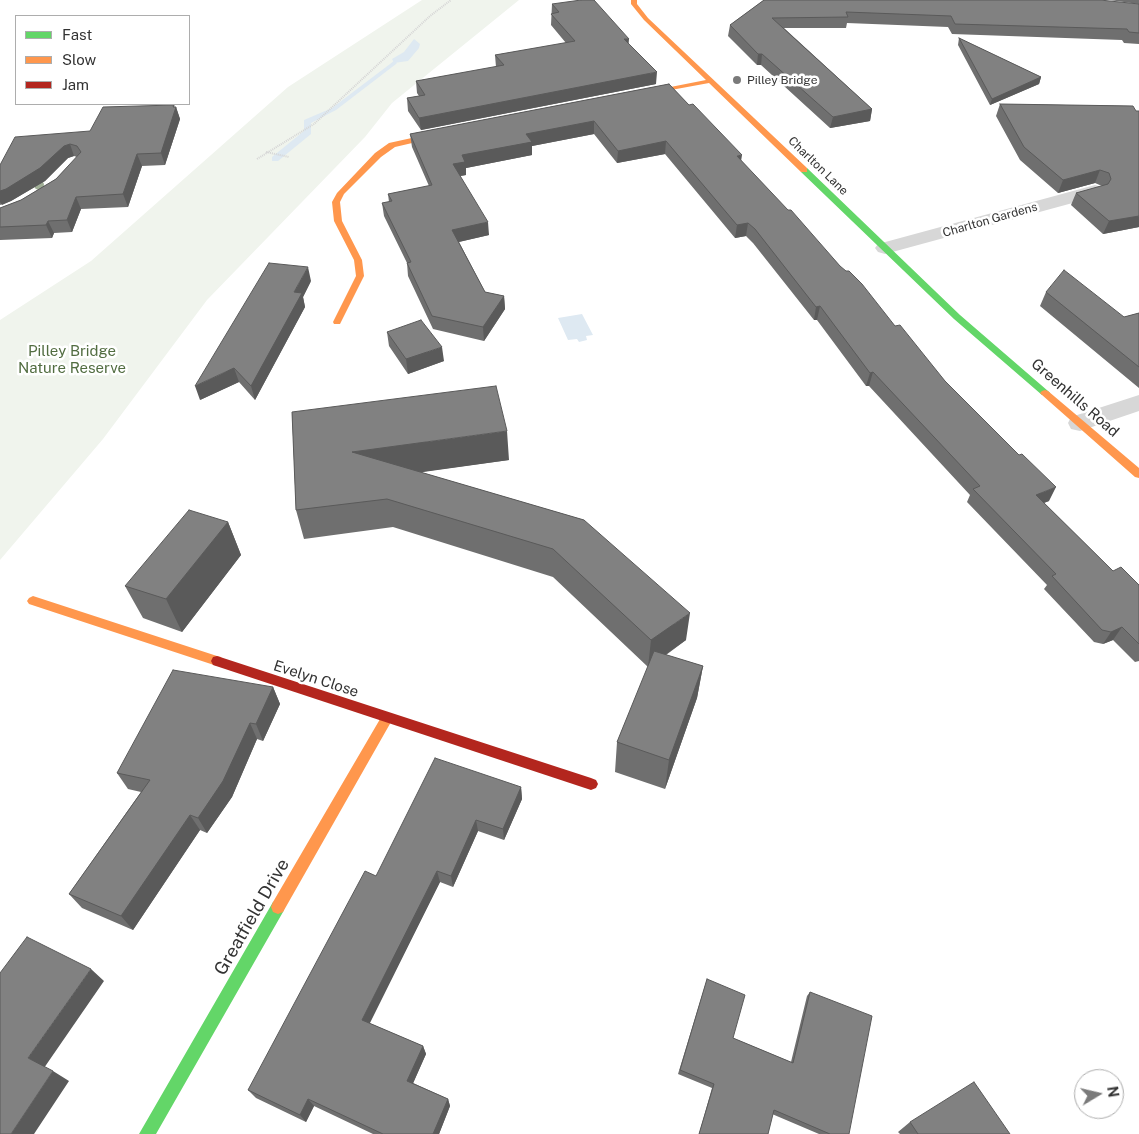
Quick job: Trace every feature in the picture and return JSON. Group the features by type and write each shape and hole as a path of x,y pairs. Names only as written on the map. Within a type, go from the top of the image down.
{"street":[{"name":"Charlton Lane","path":"634,0 634,4 646,19 990,346"},
{"path":"623,98 710,81"},
{"path":"337,322 360,276 358,260 338,221 336,202 341,193 378,155 392,145 412,139 460,130"},
{"name":"Charlton Gardens","path":"885,248 1095,191"},
{"name":"Greenhills Road","path":"990,346 1139,474"},
{"path":"1080,423 1139,403"},
{"name":"Evelyn Close","path":"33,601 591,784"},
{"name":"Greatfield Drive","path":"147,1134 388,718"}],"path":[{"path":"257,159 324,114 430,16 451,0"},
{"path":"266,152 289,157"}],"green space":[{"name":"Pilley Bridge Nature Reserve","path":"422,0 519,0 392,103 365,137 207,300 103,439 0,560 0,320 91,261 288,87"}],"shaded area":[{"path":"414,39 420,44 419,48 408,61 394,63 392,59 404,52"},
{"path":"582,314 593,335 586,336 587,340 579,342 577,339 568,340 558,318"}],"building":[{"path":"594,0 629,39 624,39 657,72 419,118 407,98 425,95 416,81 504,65 495,55 575,41 551,14 559,12 552,4"},
{"path":"764,0 1100,0 1139,4 1139,33 1129,32 1127,29 955,24 951,16 846,12 848,17 772,18 872,109 833,117 762,54 758,54 730,25"},
{"path":"959,38 1041,77 992,99"},
{"path":"669,84 689,105 693,104 742,155 737,156 788,210 791,210 840,266 849,271 862,284 895,326 900,325 945,381 1019,455 1022,454 1056,487 1036,495 1113,571 1121,567 1139,585 1139,644 1122,627 1111,632 1102,630 1052,576 1056,574 973,489 980,486 873,372 870,373 820,306 816,307 755,229 748,223 737,225 666,141 618,151 594,121 526,134 532,142 462,155 465,162 453,164 488,222 452,230 485,292 504,296 483,327 432,316 407,263 411,262 382,203 392,201 388,194 432,185 410,134"},
{"path":"1000,104 1133,106 1136,111 1139,111 1139,216 1109,221 1076,193 1108,184 1111,179 1109,173 1100,170 1063,180 1024,147"},
{"path":"174,105 173,107 176,107 161,153 137,154 123,194 76,197 67,220 48,221 46,225 0,227 0,208 21,200 56,179 81,152 77,146 70,144 64,146 40,168 0,191 0,165 15,137 90,131 103,107"},
{"path":"269,263 308,267 294,292 302,293 251,386 234,368 195,386"},
{"path":"1064,270 1124,317 1139,313 1139,367 1046,292"},
{"path":"421,320 442,347 406,359 387,332"},
{"path":"496,386 507,431 352,452 584,520 690,613 651,640 553,549 387,499 296,510 292,412"},
{"path":"189,510 228,522 166,599 125,586"},
{"path":"654,651 703,666 669,760 617,742"},
{"path":"173,670 273,687 256,724 250,723 223,781 198,818 190,815 121,916 69,894 150,780 117,773"},
{"path":"435,758 521,787 503,829 476,820 451,876 437,871 362,1020 423,1046 407,1081 448,1099 433,1134 383,1134 308,1099 300,1115 248,1090 365,871 376,876"},
{"path":"27,937 91,969 28,1058 53,1071 11,1134 0,1134 0,973"},
{"path":"707,979 745,995 733,1038 793,1063 810,992 872,1016 849,1134 830,1134 774,1110 768,1134 699,1134 714,1084 680,1070"},
{"path":"974,1082 1010,1134 918,1134 910,1122"}],"waterway":[{"path":"275,159 308,132 307,122 334,109 394,63"}],"traffic: fast":[{"path":"804,170 957,317 1045,393"},
{"path":"147,1134 278,907"}],"traffic: slow":[{"path":"634,0 634,4 646,19 804,170"},
{"path":"635,96 710,81"},
{"path":"337,322 360,276 358,260 338,221 336,202 341,193 378,155 392,145 448,132"},
{"path":"1045,393 1139,474"},
{"path":"33,601 217,661"},
{"path":"278,907 387,718"}],"traffic: jam":[{"path":"217,661 591,784"}],"place":[{"name":"Pilley Bridge","path":"737,80"}]}
